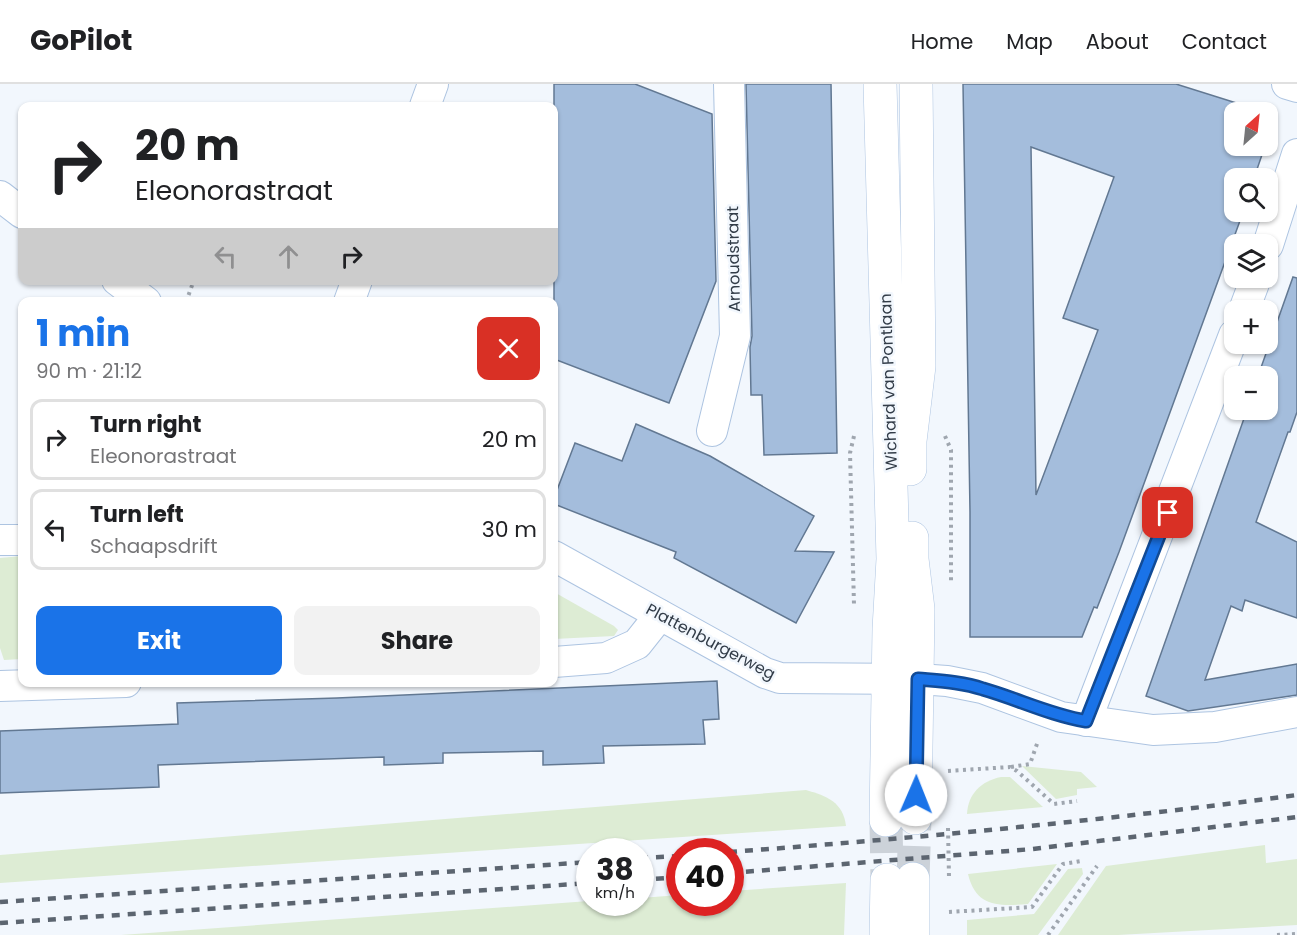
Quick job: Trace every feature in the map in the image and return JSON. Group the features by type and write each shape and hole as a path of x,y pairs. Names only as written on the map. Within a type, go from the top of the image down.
{"street":[{"path":"426,102 433,84"},
{"name":"Arnoudstraat","path":"712,430 735,336 729,84"},
{"name":"Wichard van Pontlaan","path":"880,84 893,559 889,628 903,679"},
{"name":"Wichard van Pontlaan","path":"903,679 918,609 912,560 910,441 919,366 916,84"},
{"path":"1287,84 1297,87"},
{"path":"1272,234 1297,154"},
{"path":"0,196 18,210"},
{"path":"124,285 139,297"},
{"path":"1086,721 1168,513 1227,354"},
{"path":"0,540 18,540"},
{"name":"Plattenburgerweg","path":"558,558 765,673 780,678 947,681 982,688 1049,712 1086,721 1153,730 1215,727 1297,712"},
{"path":"558,662 606,658 637,644 660,615"},
{"path":"901,819 903,679"},
{"path":"0,686 18,686"},
{"path":"886,935 900,880 913,935"}],"path":[{"path":"943,429 951,450 951,592"},
{"path":"948,771 1030,764 1049,712"},
{"path":"1010,767 1054,804 1077,801"},
{"path":"949,912 1032,908 1063,864 1081,861"},
{"path":"1048,935 1097,866"},
{"path":"1277,935 1297,934"}],"green space":[{"path":"18,556 18,659 4,660 0,648 0,558"},
{"path":"558,594 614,626 618,630 614,636 558,639"},
{"path":"1022,766 1081,772 1097,787 1077,789 1077,795 1056,799"},
{"path":"1001,777 1010,777 1043,807 967,814 970,800 977,790 987,782"},
{"path":"806,790 833,801 841,811 846,826 654,839 576,838 576,844 0,883 0,855"},
{"path":"1265,845 1266,863 1297,859 1297,925 1118,935 1058,935 1106,866"},
{"path":"1057,864 1028,904 999,904 983,899 972,885 968,874"},
{"path":"1082,868 1083,874 1038,935 967,935 967,920 1034,914 1068,869"},
{"path":"846,883 844,935 121,935 576,902 576,916 654,916 654,897 666,896 666,916 744,916 744,890"}],"building":[{"path":"554,84 635,84 712,114 716,281 669,403 558,361 558,297 554,297 554,285 558,285 558,102 554,102"},
{"path":"746,84 831,84 837,453 764,455 762,395 751,395 750,347 752,336"},
{"path":"963,84 1176,84 1233,102 1224,102 1224,156 1262,156 1257,168 1224,168 1224,222 1239,222 1235,234 1224,234 1224,264 1097,608 1094,607 1082,637 970,637","holes":["1031,147 1114,177 1063,318 1098,330 1036,495"]},
{"path":"1293,277 1297,278 1297,412 1256,522 1297,542 1297,618 1245,600 1242,611 1231,606 1205,680 1297,664 1297,695 1188,711 1146,696 1243,420 1278,420 1278,366 1262,366 1266,354 1278,354 1278,319"},
{"path":"636,424 710,456 814,516 795,551 834,552 796,623 674,558 676,552 558,506 558,488 575,443 622,461"},
{"path":"717,681 719,719 703,720 705,744 603,746 604,763 543,765 543,751 443,753 443,763 384,765 384,757 158,765 159,787 0,793 0,731 178,724 177,703"}],"tunnel":[{"path":"913,879 915,818"},
{"path":"886,820 887,880"}],"railway":[{"path":"744,851 1013,828 1297,795"},
{"path":"744,872 1033,849 1297,817"},
{"path":"654,857 666,857"},
{"path":"0,902 576,863"},
{"path":"654,879 666,878"},
{"path":"0,923 576,884"}],"route":[{"path":"916,795 918,679 947,681 982,688 1061,717 1086,721 1168,513"}]}
